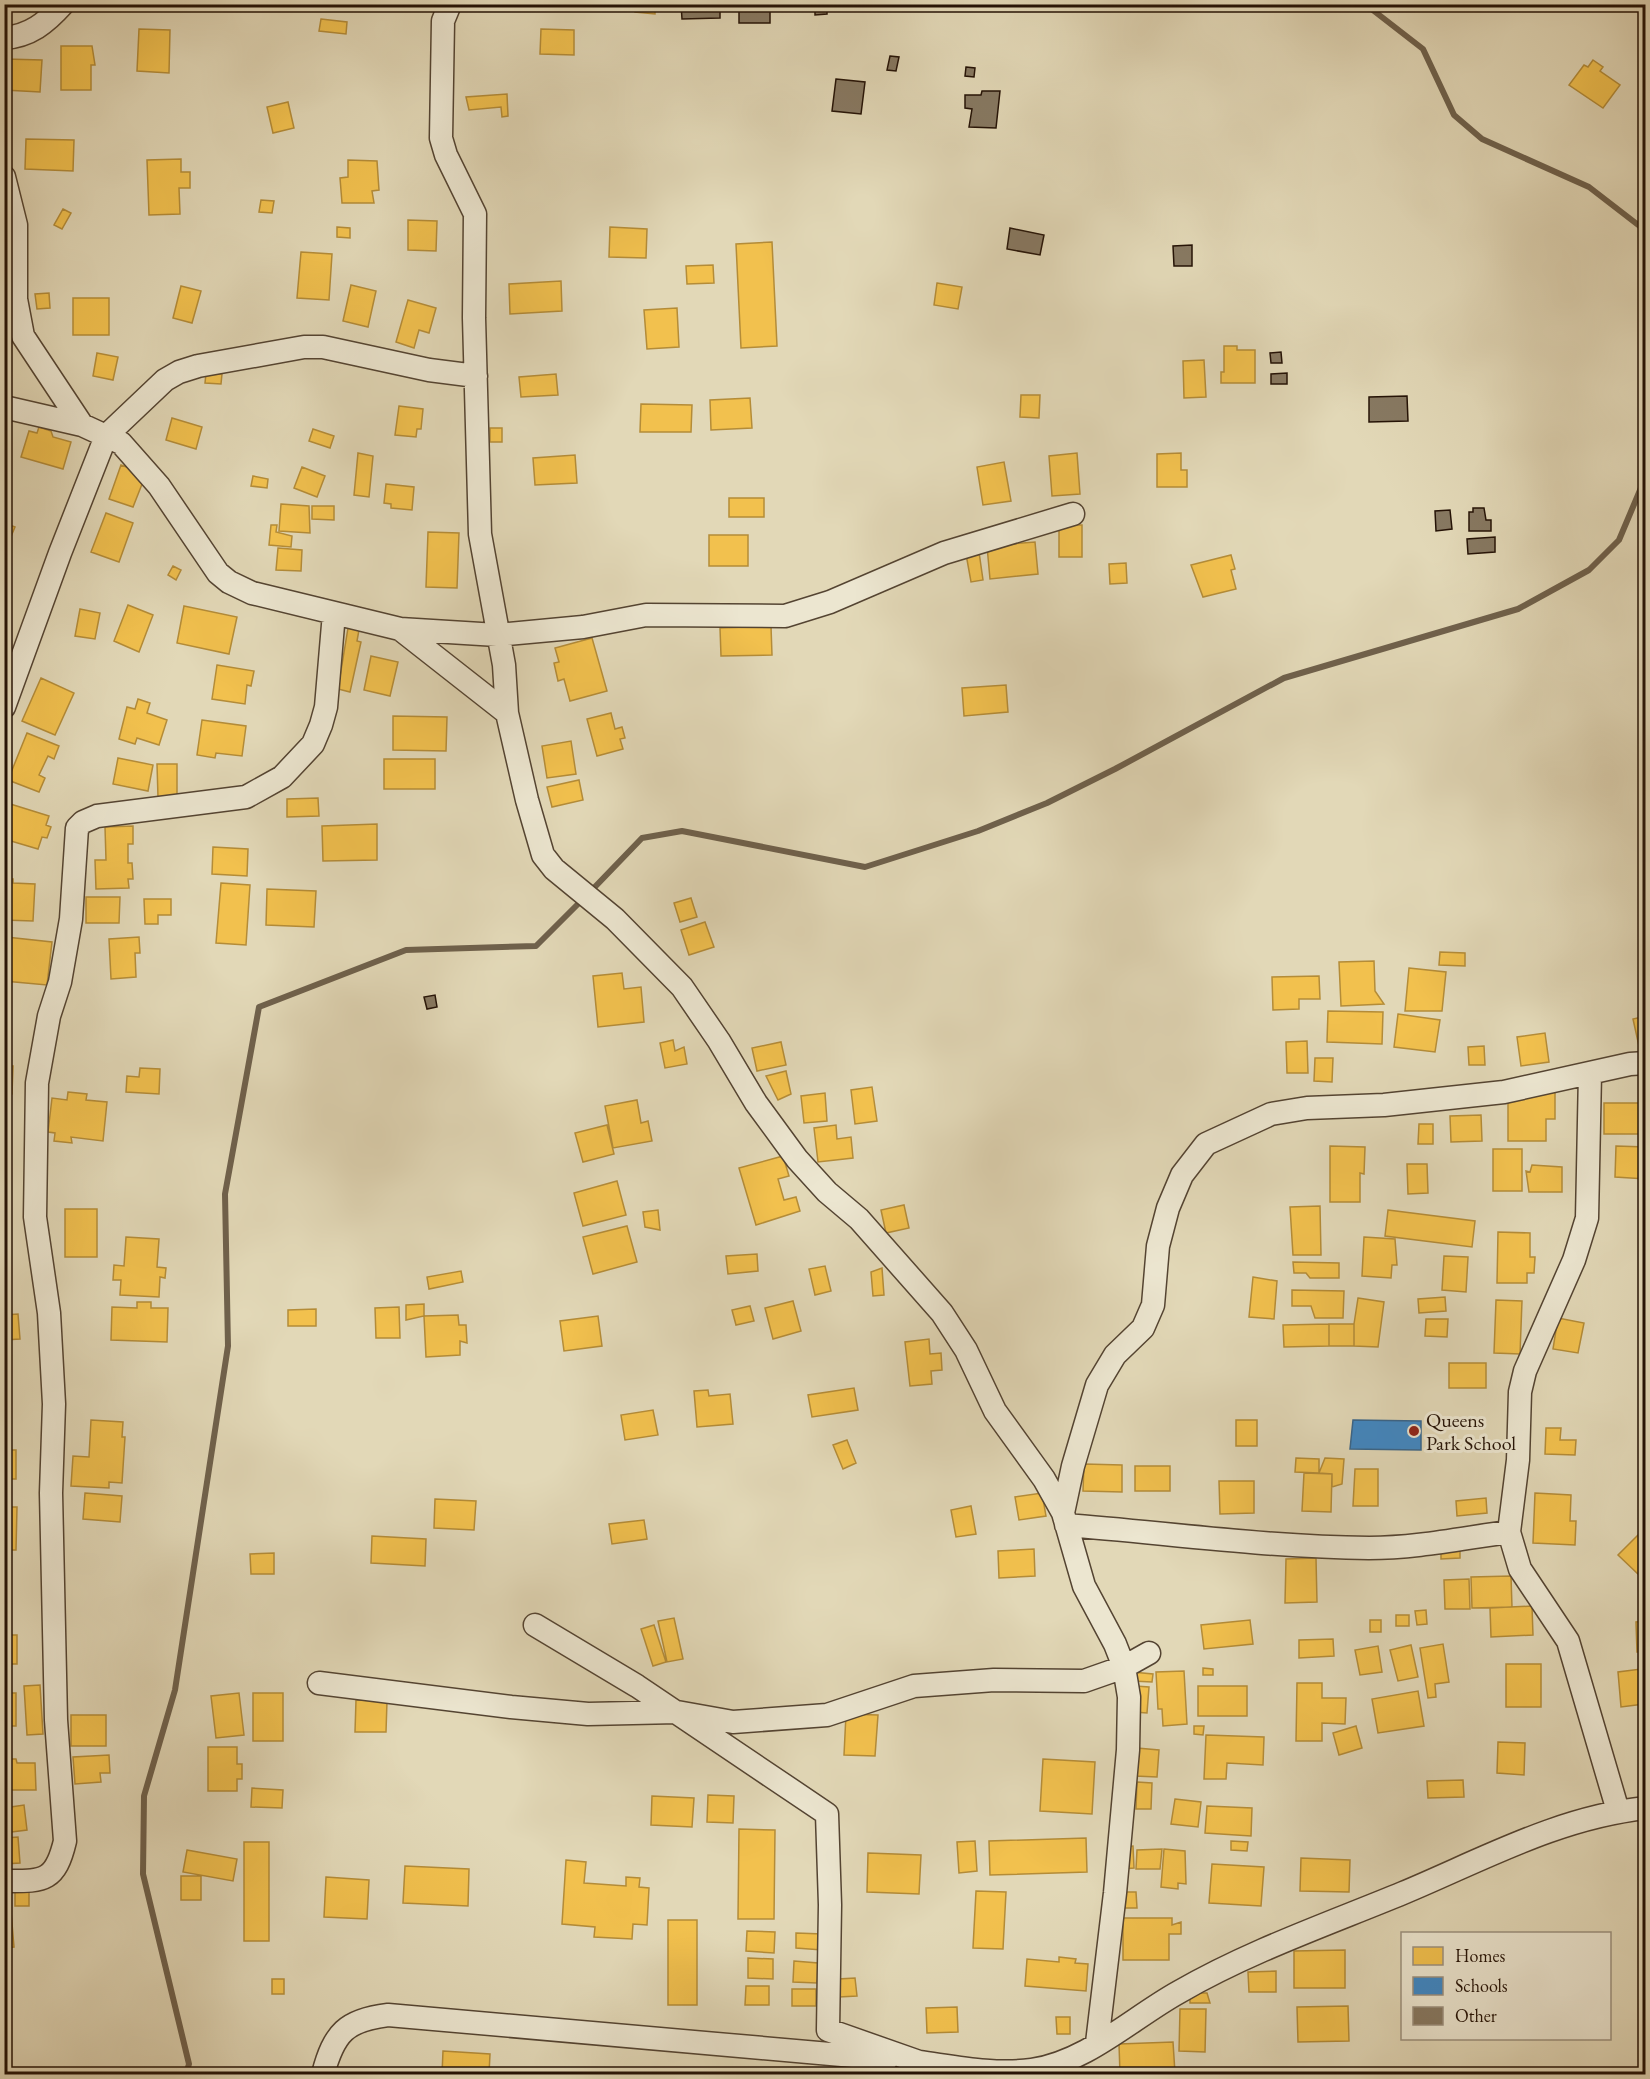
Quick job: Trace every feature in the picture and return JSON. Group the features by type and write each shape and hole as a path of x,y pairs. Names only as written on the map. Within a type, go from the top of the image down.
{"street":[{"path":"4,38 31,32 48,21 63,4"},
{"path":"450,4 443,21 441,138 446,155 475,214 480,534 504,665 507,713 543,855 554,869 615,920 682,987 719,1041 756,1103 797,1159 827,1192 859,1219 942,1313 966,1350 995,1411 1044,1479 1064,1519 1084,1586 1124,1666 1129,1697 1128,1750 1115,1893 1097,2043"},
{"path":"4,177 16,225 16,299 23,336 82,425"},
{"path":"4,707 60,553 106,436 165,380 180,372 304,346 323,346 429,370 476,376"},
{"path":"4,407 82,425 121,443 159,486 218,573 229,582 252,593 400,629 497,635 583,627 646,615 785,616 830,602 944,553 1073,514"},
{"path":"4,1881 39,1881 53,1874 61,1858 65,1841 55,1708 51,1493 54,1404 49,1313 35,1217 36,1106 42,1048 60,982 71,919 76,828 82,822 97,816 246,798 282,777 313,744 321,725 326,707 334,613"},
{"path":"400,629 507,713"},
{"path":"1064,1519 1073,1466 1097,1385 1115,1355 1143,1328 1153,1305 1158,1246 1168,1208 1182,1175 1206,1144 1271,1114 1307,1108 1383,1105 1504,1092 1646,1063"},
{"path":"1590,1073 1587,1218 1574,1260 1525,1371 1520,1392 1518,1460 1509,1532 1520,1569 1568,1641 1618,1811"},
{"path":"1064,1519 1272,1544 1371,1548 1436,1543 1509,1532"},
{"path":"536,1625 677,1712 827,1814 830,1905 828,2030 919,2068"},
{"path":"319,1683 588,1714 677,1712 733,1722 827,1715 914,1686 994,1680 1084,1681 1124,1666 1149,1653"},
{"path":"323,2074 330,2050 340,2033 362,2018 388,2015 919,2068 982,2071 1032,2070 1069,2060 1180,1991 1277,1944 1517,1842 1618,1811 1646,1808"}],"building: Homes":[{"path":"542,4 553,4 553,9 542,9"},
{"path":"635,4 655,4 655,14 635,12"},
{"path":"321,19 347,22 346,34 319,31"},
{"path":"139,29 170,30 169,73 137,71"},
{"path":"541,29 574,30 574,55 540,54"},
{"path":"61,46 92,46 95,65 91,65 91,90 61,90"},
{"path":"5,59 42,60 40,92 4,90"},
{"path":"1593,60 1603,67 1600,71 1620,85 1603,108 1569,85 1584,65 1588,67"},
{"path":"507,94 508,116 502,117 501,107 469,110 466,97"},
{"path":"288,102 294,128 273,133 267,107"},
{"path":"26,139 74,140 73,171 25,169"},
{"path":"181,159 181,172 190,172 190,188 179,188 180,214 149,215 147,160"},
{"path":"348,160 377,161 379,190 372,191 374,203 342,203 340,178 348,177"},
{"path":"261,200 274,201 272,213 259,212"},
{"path":"63,209 71,213 62,229 54,225"},
{"path":"408,220 437,221 436,251 408,250"},
{"path":"337,227 350,228 350,238 337,237"},
{"path":"610,227 647,229 646,258 609,257"},
{"path":"772,242 777,346 741,348 736,244"},
{"path":"301,252 332,254 329,300 297,298"},
{"path":"713,265 714,283 687,284 686,266"},
{"path":"561,281 562,311 510,314 509,284"},
{"path":"937,283 962,287 958,309 934,305"},
{"path":"351,285 376,291 368,327 343,321"},
{"path":"181,286 201,291 192,323 173,318"},
{"path":"49,293 50,308 37,309 35,294"},
{"path":"73,298 109,298 109,335 73,335"},
{"path":"408,300 436,308 429,333 419,330 414,348 396,342"},
{"path":"677,308 679,347 647,349 644,310"},
{"path":"1224,346 1237,346 1237,350 1255,350 1255,383 1221,383 1221,372 1224,372"},
{"path":"97,353 118,357 113,380 93,376"},
{"path":"1204,360 1206,397 1184,398 1183,361"},
{"path":"206,373 222,374 221,384 205,383"},
{"path":"556,374 558,395 521,397 519,377"},
{"path":"1021,395 1040,395 1039,418 1020,417"},
{"path":"750,398 752,428 711,430 710,400"},
{"path":"641,404 692,405 691,432 640,432"},
{"path":"399,406 423,409 421,429 417,429 416,437 395,435"},
{"path":"172,418 202,427 196,449 166,440"},
{"path":"39,427 51,431 53,437 71,442 63,469 21,457 29,431 37,433"},
{"path":"490,428 502,428 502,442 490,442"},
{"path":"313,429 334,436 330,448 309,441"},
{"path":"358,453 373,456 369,497 354,495"},
{"path":"1077,453 1080,494 1052,496 1049,456"},
{"path":"1181,453 1181,470 1187,470 1187,487 1157,487 1157,454"},
{"path":"575,455 577,483 535,485 533,458"},
{"path":"1004,462 1011,501 983,505 977,467"},
{"path":"121,465 146,474 133,507 109,499"},
{"path":"302,467 325,476 317,497 294,488"},
{"path":"253,476 268,479 267,488 251,486"},
{"path":"386,484 414,487 412,510 391,508 391,504 384,503"},
{"path":"729,498 764,498 764,517 729,517"},
{"path":"281,504 309,506 310,533 279,531"},
{"path":"312,506 334,506 334,520 312,519"},
{"path":"106,513 133,523 119,562 91,552"},
{"path":"4,523 15,527 7,546 4,545"},
{"path":"271,525 277,525 276,532 292,536 291,547 269,545"},
{"path":"1059,525 1082,525 1082,557 1059,557"},
{"path":"428,532 459,533 457,588 426,587"},
{"path":"709,535 748,535 748,566 709,566"},
{"path":"1035,542 1038,574 990,579 987,546"},
{"path":"278,548 302,550 301,571 276,570"},
{"path":"979,552 983,580 971,582 966,554"},
{"path":"1231,555 1235,569 1231,570 1236,589 1203,597 1191,565"},
{"path":"1126,563 1127,583 1110,584 1109,564"},
{"path":"173,566 181,570 176,580 168,575"},
{"path":"128,605 153,615 139,652 114,641"},
{"path":"184,606 237,617 229,654 177,643"},
{"path":"80,609 100,613 95,639 75,636"},
{"path":"771,626 772,655 721,656 720,628"},
{"path":"348,628 359,630 357,641 361,642 350,692 338,689"},
{"path":"592,638 607,691 570,701 564,679 558,681 554,663 559,662 555,648"},
{"path":"371,656 398,662 390,696 364,690"},
{"path":"217,665 254,671 251,686 247,685 245,704 212,699"},
{"path":"41,678 74,693 55,735 22,721"},
{"path":"1006,685 1008,712 964,716 962,688"},
{"path":"138,699 150,703 147,713 167,720 159,745 137,738 135,744 119,739 127,707 135,709"},
{"path":"611,713 615,729 622,727 625,738 620,739 623,749 597,756 587,719"},
{"path":"393,716 447,717 446,751 393,750"},
{"path":"202,720 246,726 242,756 216,753 215,758 197,755"},
{"path":"27,733 59,746 54,759 48,756 39,775 45,778 39,792 8,780"},
{"path":"571,741 576,774 547,778 542,746"},
{"path":"118,758 153,765 148,791 113,784"},
{"path":"384,759 435,759 435,789 384,789"},
{"path":"157,764 177,764 177,797 158,797"},
{"path":"579,780 583,800 552,807 547,787"},
{"path":"318,798 319,816 287,817 287,799"},
{"path":"4,802 49,816 46,825 51,827 47,838 42,837 38,849 4,839"},
{"path":"377,824 377,860 323,861 322,826"},
{"path":"133,826 133,844 128,844 128,863 132,863 133,879 128,879 129,888 96,889 95,860 106,860 105,827"},
{"path":"213,847 248,849 247,876 212,874"},
{"path":"4,879 13,879 13,883 35,884 33,921 4,920"},
{"path":"221,883 250,885 246,945 216,943"},
{"path":"267,889 316,891 314,927 266,925"},
{"path":"86,897 120,897 119,923 86,923"},
{"path":"691,898 697,917 680,922 674,903"},
{"path":"144,899 171,899 171,915 158,915 158,924 145,924"},
{"path":"705,922 714,947 689,955 681,930"},
{"path":"6,937 52,942 47,985 4,981"},
{"path":"139,937 140,953 135,953 136,977 111,979 109,939"},
{"path":"1440,952 1465,953 1465,966 1439,965"},
{"path":"1374,961 1375,991 1384,1004 1341,1006 1339,962"},
{"path":"1409,968 1446,972 1442,1011 1405,1011"},
{"path":"622,973 624,989 641,987 644,1022 598,1027 593,976"},
{"path":"1319,976 1320,999 1299,999 1299,1009 1273,1010 1272,977"},
{"path":"1328,1011 1383,1012 1382,1044 1327,1042"},
{"path":"1398,1014 1440,1020 1435,1052 1394,1047"},
{"path":"1646,1016 1646,1050 1640,1051 1633,1019"},
{"path":"1545,1033 1549,1062 1521,1066 1517,1037"},
{"path":"673,1040 675,1051 684,1047 687,1064 665,1068 660,1043"},
{"path":"1307,1041 1308,1073 1287,1073 1286,1042"},
{"path":"781,1042 786,1065 757,1071 752,1048"},
{"path":"1484,1046 1485,1065 1469,1065 1468,1047"},
{"path":"1315,1058 1333,1058 1332,1082 1314,1081"},
{"path":"4,1066 13,1066 12,1094 4,1093"},
{"path":"140,1068 160,1069 159,1094 126,1092 127,1076 139,1077"},
{"path":"786,1071 791,1094 778,1100 766,1076"},
{"path":"872,1087 877,1121 855,1124 851,1090"},
{"path":"1508,1091 1555,1091 1555,1119 1546,1119 1546,1141 1508,1141"},
{"path":"68,1092 87,1094 86,1100 107,1102 103,1141 71,1137 72,1143 54,1141 55,1133 48,1132 52,1098 67,1100"},
{"path":"825,1093 827,1121 804,1123 801,1096"},
{"path":"637,1100 641,1123 648,1121 652,1141 613,1148 605,1106"},
{"path":"1604,1103 1646,1103 1646,1134 1604,1134"},
{"path":"1481,1115 1482,1141 1451,1142 1450,1116"},
{"path":"1419,1124 1433,1124 1433,1144 1418,1144"},
{"path":"607,1125 614,1154 583,1162 575,1133"},
{"path":"836,1125 837,1139 851,1137 853,1158 818,1162 814,1128"},
{"path":"1330,1146 1365,1147 1364,1174 1360,1173 1360,1202 1330,1202"},
{"path":"1616,1146 1646,1147 1646,1179 1615,1177"},
{"path":"1493,1149 1522,1149 1522,1191 1493,1191"},
{"path":"783,1156 789,1176 778,1179 784,1200 796,1197 800,1211 756,1225 739,1168"},
{"path":"1407,1164 1427,1164 1428,1193 1408,1194"},
{"path":"1532,1165 1562,1167 1562,1192 1529,1192 1526,1171 1530,1172"},
{"path":"617,1181 626,1215 583,1226 574,1193"},
{"path":"904,1205 909,1228 886,1233 881,1210"},
{"path":"1320,1206 1321,1255 1293,1255 1290,1207"},
{"path":"65,1209 97,1209 97,1257 65,1257"},
{"path":"658,1210 660,1230 645,1227 643,1212"},
{"path":"1388,1210 1475,1221 1472,1247 1385,1236"},
{"path":"627,1226 637,1262 593,1274 583,1237"},
{"path":"1498,1232 1530,1233 1530,1257 1535,1257 1534,1273 1527,1273 1527,1283 1497,1283"},
{"path":"126,1237 159,1239 157,1267 166,1268 165,1278 160,1277 159,1297 120,1295 121,1280 113,1280 114,1265 124,1266"},
{"path":"1364,1237 1395,1239 1397,1265 1392,1265 1391,1278 1362,1276"},
{"path":"757,1254 758,1271 728,1274 726,1256"},
{"path":"1444,1256 1468,1257 1466,1292 1442,1290"},
{"path":"1293,1262 1339,1263 1339,1278 1310,1278 1306,1273 1294,1273"},
{"path":"825,1266 831,1291 815,1295 809,1269"},
{"path":"882,1268 884,1295 873,1296 871,1272"},
{"path":"461,1271 463,1282 429,1289 427,1277"},
{"path":"1253,1277 1277,1281 1274,1319 1249,1317"},
{"path":"1292,1290 1344,1291 1343,1318 1315,1318 1311,1306 1292,1306"},
{"path":"1445,1297 1446,1311 1419,1313 1418,1299"},
{"path":"1358,1298 1384,1302 1378,1347 1354,1346 1354,1324"},
{"path":"1496,1300 1522,1301 1520,1354 1494,1353"},
{"path":"793,1301 801,1331 773,1339 765,1308"},
{"path":"137,1302 151,1302 151,1308 168,1308 167,1342 111,1340 112,1307 137,1308"},
{"path":"424,1304 424,1316 406,1320 406,1305"},
{"path":"750,1306 754,1321 736,1325 732,1310"},
{"path":"399,1307 400,1338 376,1338 375,1308"},
{"path":"316,1309 316,1326 288,1326 288,1310"},
{"path":"18,1314 20,1339 4,1340 4,1315"},
{"path":"458,1315 459,1325 466,1325 467,1343 460,1341 460,1355 426,1357 424,1316"},
{"path":"598,1316 602,1346 564,1351 560,1321"},
{"path":"1558,1318 1584,1323 1578,1353 1553,1349"},
{"path":"1426,1319 1448,1319 1447,1337 1425,1336"},
{"path":"1329,1324 1329,1346 1284,1347 1283,1325"},
{"path":"1329,1324 1354,1324 1354,1346 1329,1346"},
{"path":"929,1339 930,1354 941,1353 942,1370 931,1371 932,1384 910,1386 905,1342"},
{"path":"1449,1363 1486,1363 1486,1388 1449,1388"},
{"path":"854,1388 858,1410 812,1417 808,1395"},
{"path":"708,1390 709,1396 730,1394 733,1424 697,1427 694,1391"},
{"path":"653,1410 658,1435 625,1440 621,1415"},
{"path":"91,1420 123,1422 122,1437 125,1437 122,1483 109,1482 109,1488 71,1486 73,1456 89,1457"},
{"path":"1236,1420 1257,1420 1257,1446 1236,1446"},
{"path":"1546,1428 1561,1428 1560,1440 1576,1440 1575,1455 1545,1454"},
{"path":"847,1440 856,1463 843,1469 833,1445"},
{"path":"4,1450 16,1450 16,1479 4,1479"},
{"path":"1296,1458 1319,1459 1319,1473 1295,1472"},
{"path":"1325,1458 1344,1459 1342,1484 1332,1487 1332,1474 1319,1473"},
{"path":"1084,1464 1122,1465 1122,1492 1083,1491"},
{"path":"1135,1466 1170,1466 1170,1491 1135,1491"},
{"path":"1355,1469 1378,1469 1378,1506 1353,1506"},
{"path":"1304,1473 1332,1474 1331,1512 1302,1511"},
{"path":"1219,1481 1254,1481 1254,1513 1220,1514"},
{"path":"85,1493 122,1496 120,1522 83,1519"},
{"path":"1042,1493 1046,1516 1019,1520 1015,1497"},
{"path":"1535,1493 1571,1495 1570,1521 1576,1521 1575,1545 1533,1543"},
{"path":"1486,1498 1487,1513 1457,1516 1456,1501"},
{"path":"435,1499 476,1501 474,1530 434,1528"},
{"path":"971,1506 976,1534 956,1537 951,1510"},
{"path":"4,1507 17,1507 16,1550 4,1550"},
{"path":"644,1520 647,1539 612,1544 609,1524"},
{"path":"1646,1527 1646,1569 1639,1575 1618,1555"},
{"path":"372,1536 426,1539 425,1566 371,1563"},
{"path":"1460,1547 1460,1558 1441,1559 1441,1548"},
{"path":"1034,1549 1035,1576 999,1578 998,1551"},
{"path":"274,1553 274,1574 251,1574 250,1554"},
{"path":"1316,1558 1317,1602 1285,1603 1286,1559"},
{"path":"1511,1576 1512,1607 1472,1608 1471,1577"},
{"path":"1469,1579 1470,1609 1445,1609 1444,1580"},
{"path":"1532,1606 1533,1635 1491,1637 1490,1608"},
{"path":"1426,1610 1427,1624 1417,1625 1415,1611"},
{"path":"1396,1615 1409,1615 1409,1626 1396,1626"},
{"path":"674,1618 683,1659 667,1662 658,1621"},
{"path":"1250,1620 1253,1644 1204,1649 1201,1625"},
{"path":"1370,1620 1381,1620 1381,1632 1370,1632"},
{"path":"1646,1621 1646,1652 1637,1652 1636,1622"},
{"path":"654,1625 666,1662 653,1666 641,1629"},
{"path":"4,1635 17,1635 17,1664 4,1664"},
{"path":"1333,1639 1334,1656 1299,1658 1299,1640"},
{"path":"1443,1644 1449,1682 1435,1684 1436,1697 1428,1698 1420,1648"},
{"path":"1411,1645 1418,1677 1398,1681 1390,1650"},
{"path":"1378,1646 1382,1672 1360,1675 1355,1650"},
{"path":"1506,1664 1541,1664 1541,1707 1506,1707"},
{"path":"1203,1668 1213,1669 1213,1675 1203,1675"},
{"path":"1641,1669 1644,1704 1621,1707 1618,1672"},
{"path":"1184,1671 1187,1724 1163,1726 1162,1709 1158,1709 1156,1672"},
{"path":"1132,1672 1153,1674 1152,1682 1132,1681"},
{"path":"1297,1683 1322,1683 1322,1698 1346,1698 1345,1724 1322,1723 1322,1741 1296,1741"},
{"path":"40,1685 43,1734 27,1735 24,1686"},
{"path":"1135,1686 1149,1687 1147,1713 1134,1712"},
{"path":"1198,1686 1247,1686 1247,1716 1198,1716"},
{"path":"1418,1691 1424,1726 1378,1733 1372,1699"},
{"path":"4,1693 16,1693 16,1726 4,1726"},
{"path":"239,1693 244,1735 216,1738 211,1696"},
{"path":"253,1693 283,1693 283,1741 253,1741"},
{"path":"356,1700 387,1701 386,1732 355,1732"},
{"path":"846,1714 878,1715 875,1756 844,1755"},
{"path":"71,1715 106,1715 106,1746 71,1746"},
{"path":"1194,1726 1204,1726 1203,1735 1194,1734"},
{"path":"1356,1726 1362,1748 1339,1755 1333,1733"},
{"path":"1206,1735 1264,1737 1263,1765 1227,1763 1226,1779 1204,1779"},
{"path":"1498,1742 1525,1743 1524,1775 1497,1773"},
{"path":"208,1747 237,1747 237,1764 242,1764 242,1779 237,1779 237,1791 208,1791"},
{"path":"1137,1748 1159,1750 1157,1777 1135,1776"},
{"path":"109,1755 110,1773 100,1773 101,1782 75,1784 73,1757"},
{"path":"4,1759 16,1759 17,1763 35,1763 36,1790 4,1790"},
{"path":"1043,1759 1095,1762 1092,1814 1040,1811"},
{"path":"1463,1780 1464,1797 1428,1798 1427,1781"},
{"path":"1137,1782 1152,1783 1151,1809 1136,1809"},
{"path":"252,1788 283,1790 282,1808 251,1807"},
{"path":"708,1795 734,1796 733,1823 707,1822"},
{"path":"652,1796 694,1798 692,1827 651,1825"},
{"path":"1175,1799 1201,1802 1198,1827 1171,1824"},
{"path":"24,1805 27,1830 4,1833 4,1808"},
{"path":"1207,1806 1252,1808 1251,1836 1205,1833"},
{"path":"739,1829 775,1830 774,1919 738,1919"},
{"path":"18,1837 20,1863 4,1864 4,1838"},
{"path":"1086,1838 1087,1872 990,1875 989,1841"},
{"path":"975,1841 977,1871 959,1873 957,1842"},
{"path":"1231,1841 1248,1842 1247,1851 1231,1850"},
{"path":"244,1842 269,1842 269,1941 244,1941"},
{"path":"1133,1846 1134,1868 1122,1869 1121,1847"},
{"path":"1162,1849 1160,1869 1136,1869 1137,1850"},
{"path":"1164,1849 1185,1851 1186,1884 1178,1883 1178,1889 1161,1887"},
{"path":"187,1850 237,1859 233,1881 183,1872"},
{"path":"868,1853 921,1855 919,1894 867,1892"},
{"path":"1301,1858 1350,1860 1349,1892 1300,1891"},
{"path":"566,1860 586,1862 584,1883 626,1886 626,1877 640,1878 639,1887 649,1888 647,1925 633,1924 632,1939 594,1937 595,1927 562,1924"},
{"path":"1212,1864 1264,1867 1261,1906 1209,1903"},
{"path":"405,1866 469,1869 468,1906 403,1903"},
{"path":"181,1876 201,1876 201,1900 181,1900"},
{"path":"326,1877 369,1880 367,1919 324,1917"},
{"path":"15,1888 29,1889 29,1906 15,1906"},
{"path":"976,1891 1006,1892 1003,1949 973,1948"},
{"path":"1120,1892 1136,1892 1137,1908 1121,1908"},
{"path":"4,1900 10,1900 14,1947 4,1948"},
{"path":"1123,1918 1172,1918 1172,1925 1181,1922 1181,1934 1169,1934 1169,1960 1123,1960"},
{"path":"668,1920 697,1920 697,2005 668,2005"},
{"path":"747,1931 775,1932 774,1953 746,1951"},
{"path":"796,1933 823,1934 822,1950 796,1948"},
{"path":"1345,1950 1345,1988 1294,1988 1294,1951"},
{"path":"1059,1957 1076,1959 1075,1963 1088,1964 1086,1991 1025,1986 1027,1959 1059,1962"},
{"path":"748,1958 773,1959 773,1979 748,1978"},
{"path":"794,1961 818,1963 817,1983 793,1982"},
{"path":"1276,1971 1276,1992 1249,1992 1248,1972"},
{"path":"855,1978 857,1996 839,1997 838,1979"},
{"path":"272,1979 284,1979 284,1994 272,1994"},
{"path":"746,1986 769,1986 769,2005 745,2005"},
{"path":"792,1989 816,1989 816,2006 792,2006"},
{"path":"1190,1993 1207,1993 1210,2003 1190,2003"},
{"path":"1348,2006 1349,2041 1298,2042 1297,2007"},
{"path":"957,2007 958,2032 927,2033 926,2008"},
{"path":"1180,2009 1206,2009 1205,2052 1179,2051"},
{"path":"1056,2017 1070,2017 1070,2034 1057,2034"},
{"path":"1173,2042 1175,2073 1120,2074 1119,2044"},
{"path":"443,2051 490,2054 489,2074 442,2074"},
{"path":"1348,2073 1348,2074 1299,2074"}],"building: Schools":[{"path":"1353,1420 1421,1421 1421,1450 1350,1449"}],"building: Other":[{"path":"681,4 720,4 720,18 682,19"},
{"path":"739,4 770,4 770,23 739,23"},
{"path":"827,4 827,14 815,15 815,5"},
{"path":"890,56 899,57 896,71 887,70"},
{"path":"966,67 975,68 974,77 965,76"},
{"path":"836,79 865,82 861,114 832,111"},
{"path":"982,91 1000,91 996,128 969,127 972,109 965,108 965,95 981,95"},
{"path":"1010,228 1044,235 1040,255 1007,249"},
{"path":"1192,245 1192,266 1174,266 1173,246"},
{"path":"1281,352 1282,363 1271,363 1270,353"},
{"path":"1287,373 1287,384 1271,384 1271,374"},
{"path":"1407,396 1408,421 1369,422 1369,397"},
{"path":"1473,508 1484,508 1486,520 1491,520 1491,531 1469,531 1469,512 1473,512"},
{"path":"1450,510 1452,529 1436,531 1435,511"},
{"path":"1495,537 1495,552 1468,554 1467,539"},
{"path":"435,995 437,1007 427,1009 424,997"}],"waterway":[{"path":"1365,4 1423,49 1454,115 1482,139 1589,187 1646,231"},
{"path":"590,892 642,838 682,831 865,867 978,831 1047,803 1284,678 1518,609 1589,570 1619,540 1646,476"},
{"path":"186,2074 189,2064 143,1874 144,1796 175,1690 228,1346 225,1194 259,1007 406,950 536,946 583,899"}],"place":[{"name":"Queens Park School","path":"1414,1431"}]}
